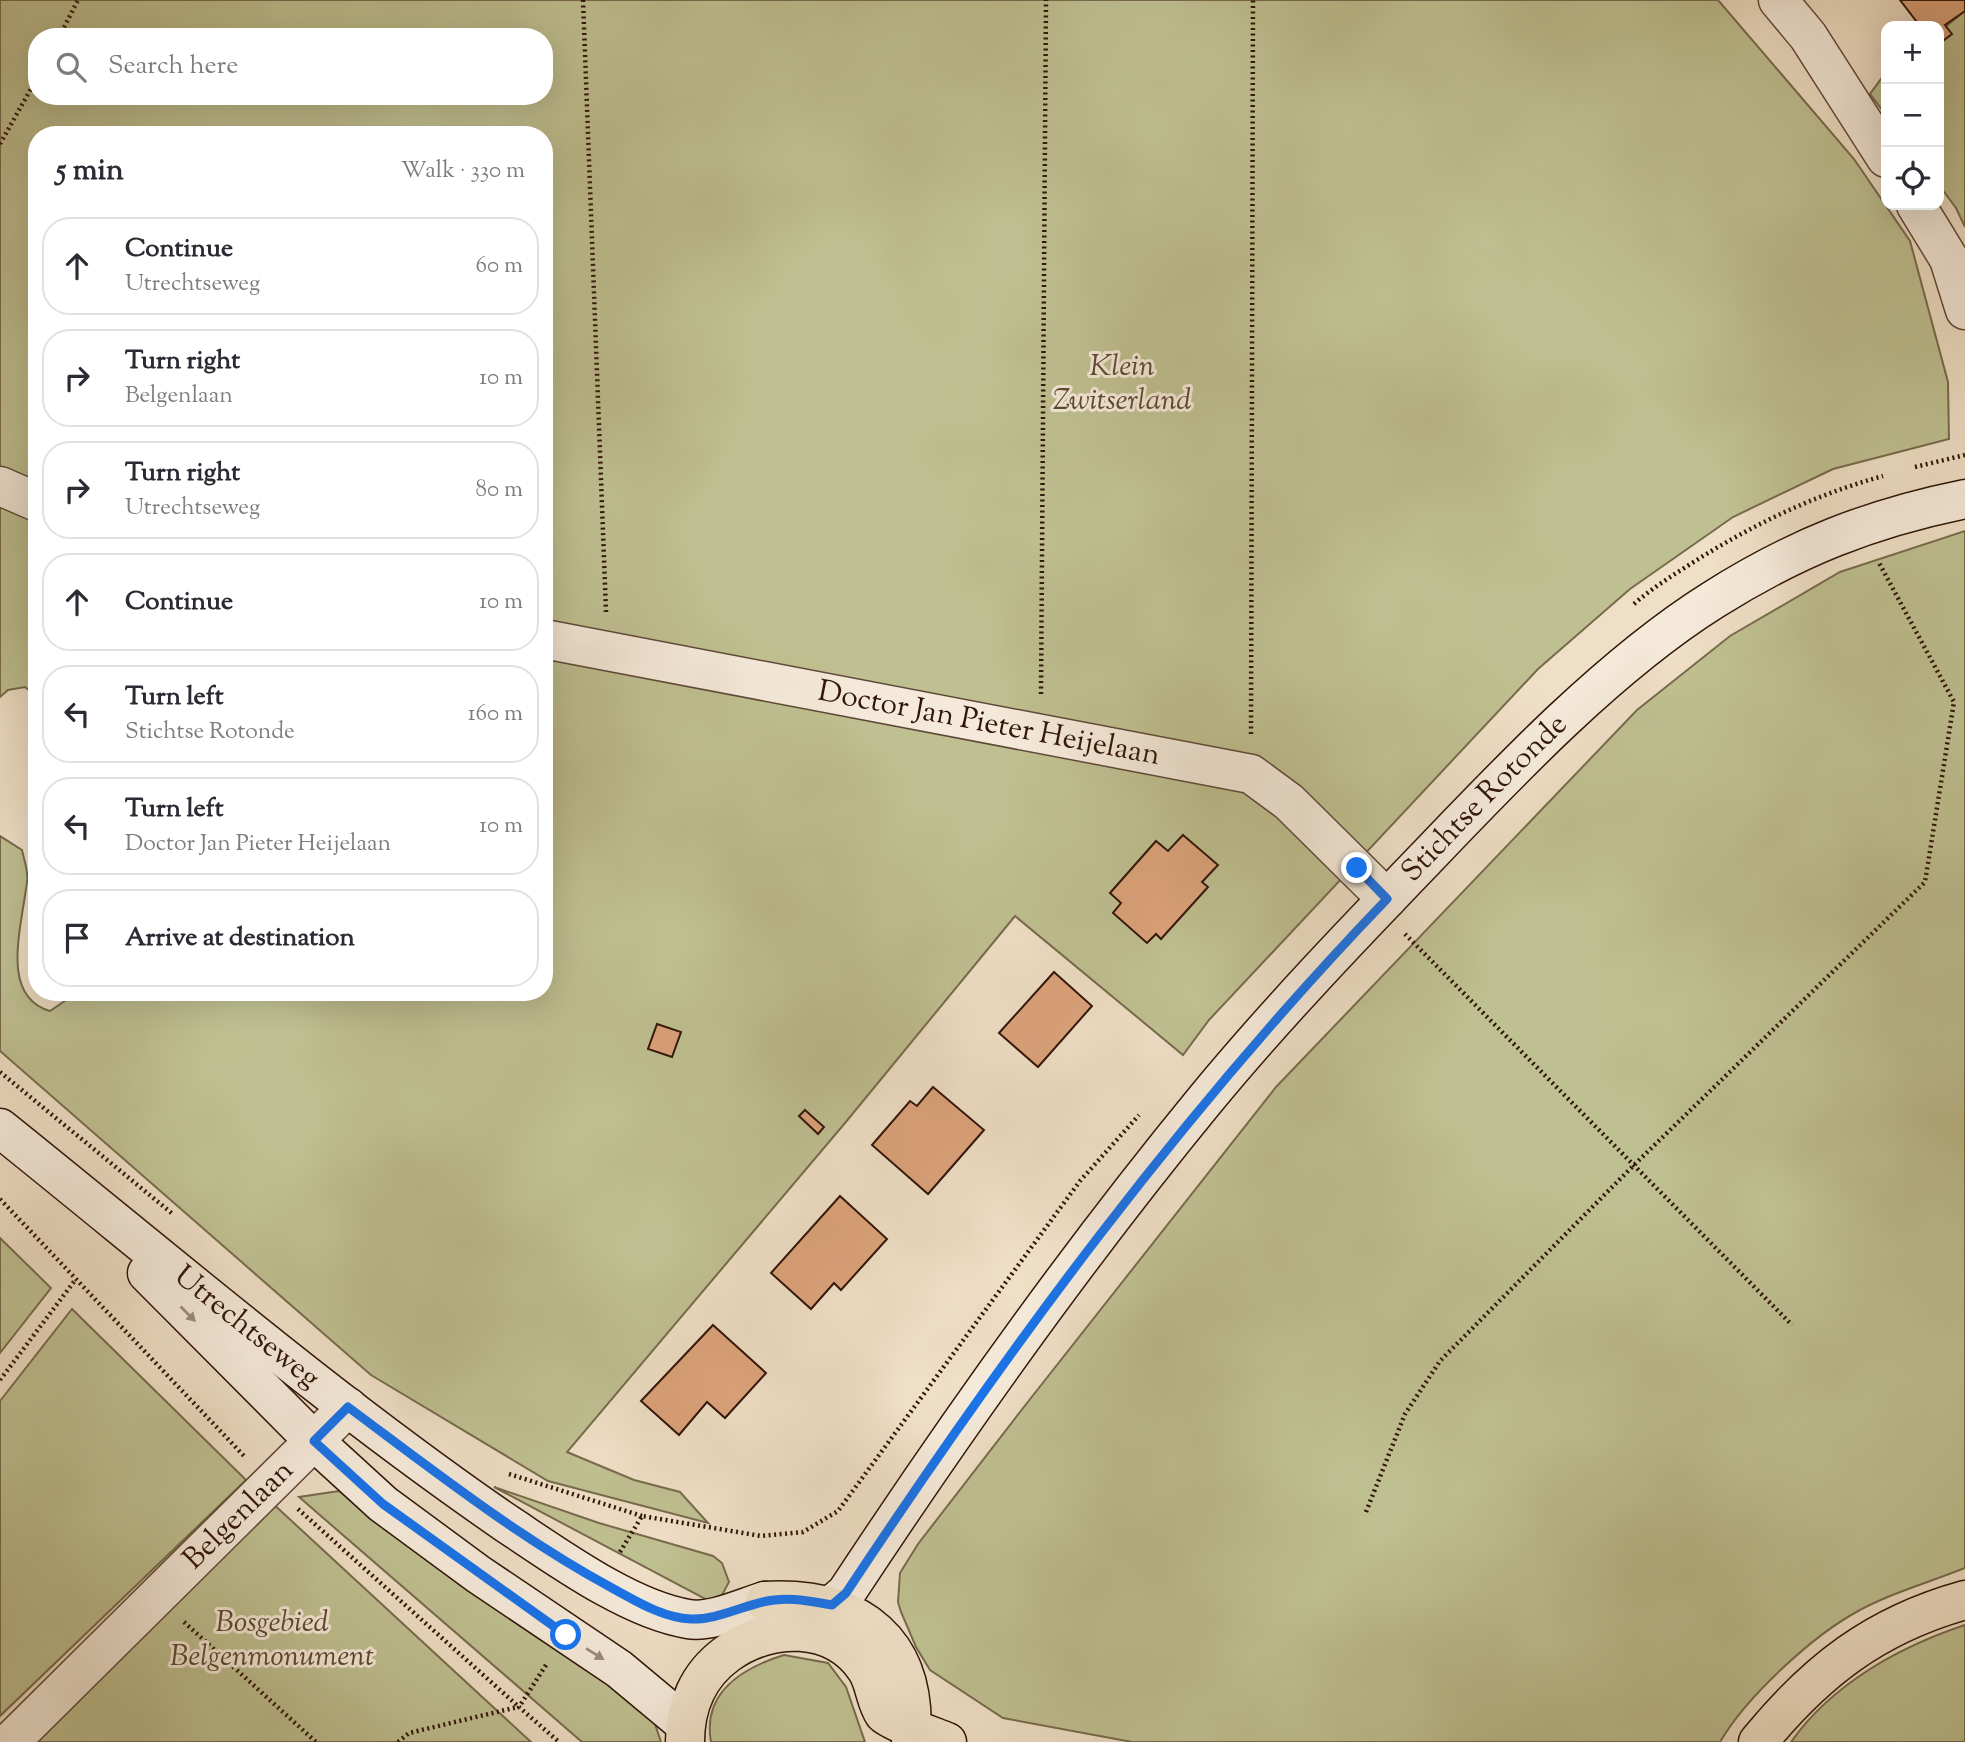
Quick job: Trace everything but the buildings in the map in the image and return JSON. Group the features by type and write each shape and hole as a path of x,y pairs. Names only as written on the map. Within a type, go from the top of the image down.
{"main road":[{"path":"765,1601 798,1599 832,1605 875,1628 896,1655 909,1686 911,1734"},
{"path":"1758,1742 1793,1700 1834,1662 1882,1632 1933,1609 1965,1600"},
{"path":"796,1630 832,1605"},
{"path":"685,1733 700,1680 714,1664 739,1645 771,1633 796,1630 831,1640 850,1652 866,1669 884,1714 895,1723 911,1734 947,1742"}],"street":[{"path":"1778,0 1808,36 1881,150"},
{"path":"1919,210 1949,260 1965,310"},
{"path":"0,486 28,498"},
{"name":"Stichtse Rotonde","path":"832,1605 846,1593 1031,1324 1205,1100 1306,984 1540,744 1658,639 1710,602 1766,568 1872,521 1965,499"},
{"name":"Doctor Jan Pieter Heijelaan","path":"553,641 1251,774 1289,802 1387,899"},
{"name":"Utrechtseweg","path":"0,1128 348,1407 472,1499 566,1563 653,1610 691,1619 730,1612 765,1601"},
{"name":"Utrechtseweg","path":"0,1128 314,1441 383,1504 478,1574 619,1669 685,1733"},
{"name":"Belgenlaan","path":"10,1742 348,1407"}],"path":[{"path":"64,28 78,0"},
{"path":"583,0 607,651"},
{"path":"1041,734 1046,0"},
{"path":"1251,774 1253,0"},
{"path":"0,144 28,94"},
{"path":"1366,1512 1405,1414 1440,1361 1633,1166 1925,882 1954,702 1872,550"},
{"path":"1387,899 1409,941 1792,1325"},
{"name":"Utrechtseweg","path":"0,1072 177,1218"},
{"path":"0,1199 272,1485 519,1707 408,1733 398,1742"},
{"path":"0,1380 75,1279"},
{"path":"500,1471 642,1516"},
{"path":"157,1598 316,1742"}],"green space":[{"name":"Klein Zwitserland","path":"0,0 1718,0 1854,159 1881,199 1881,210 1889,210 1910,241 1948,382 1949,439 1833,469 1733,517 1630,589 1538,669 1209,1020 1183,1055 1015,916 845,1123 567,1452 634,1480 680,1492 708,1523 548,1481 371,1375 0,1051 0,836 22,850 27,870 18,940 19,976 28,1001 50,1011 65,1001 553,1001 553,126 28,126 28,690 25,687 8,690 0,697"},
{"path":"1965,11 1965,227 1944,192 1944,28"},
{"path":"1881,79 1881,108 1870,94"},
{"path":"1965,531 1965,1568 1872,1604 1822,1635 1763,1687 1720,1742 1132,1742 1003,1718 930,1670 916,1647 901,1612 898,1602 900,1573 918,1544 1027,1403 1276,1087 1637,710 1730,636 1840,572"},
{"path":"0,1238 51,1288 0,1353"},
{"path":"72,1309 246,1480 0,1716 0,1401"},
{"path":"494,1487 599,1523 713,1556 722,1563 729,1582 721,1597 709,1601"},
{"path":"339,1491 647,1700 661,1742 582,1742 299,1497"},
{"name":"Bosgebied Belgenmonument","path":"270,1501 531,1742 27,1742"},
{"path":"1965,1625 1965,1742 1791,1742 1826,1702 1869,1670 1916,1644"},
{"path":"784,1655 828,1663 846,1687 865,1742 711,1742 713,1710 728,1685 754,1667"}],"route":[{"path":"566,1635 383,1504 314,1441 348,1407 472,1499 566,1563 653,1610 691,1619 730,1612 765,1601 798,1599 832,1605 846,1593 905,1503 1031,1324 1205,1100 1314,975 1387,899 1357,868"}]}
